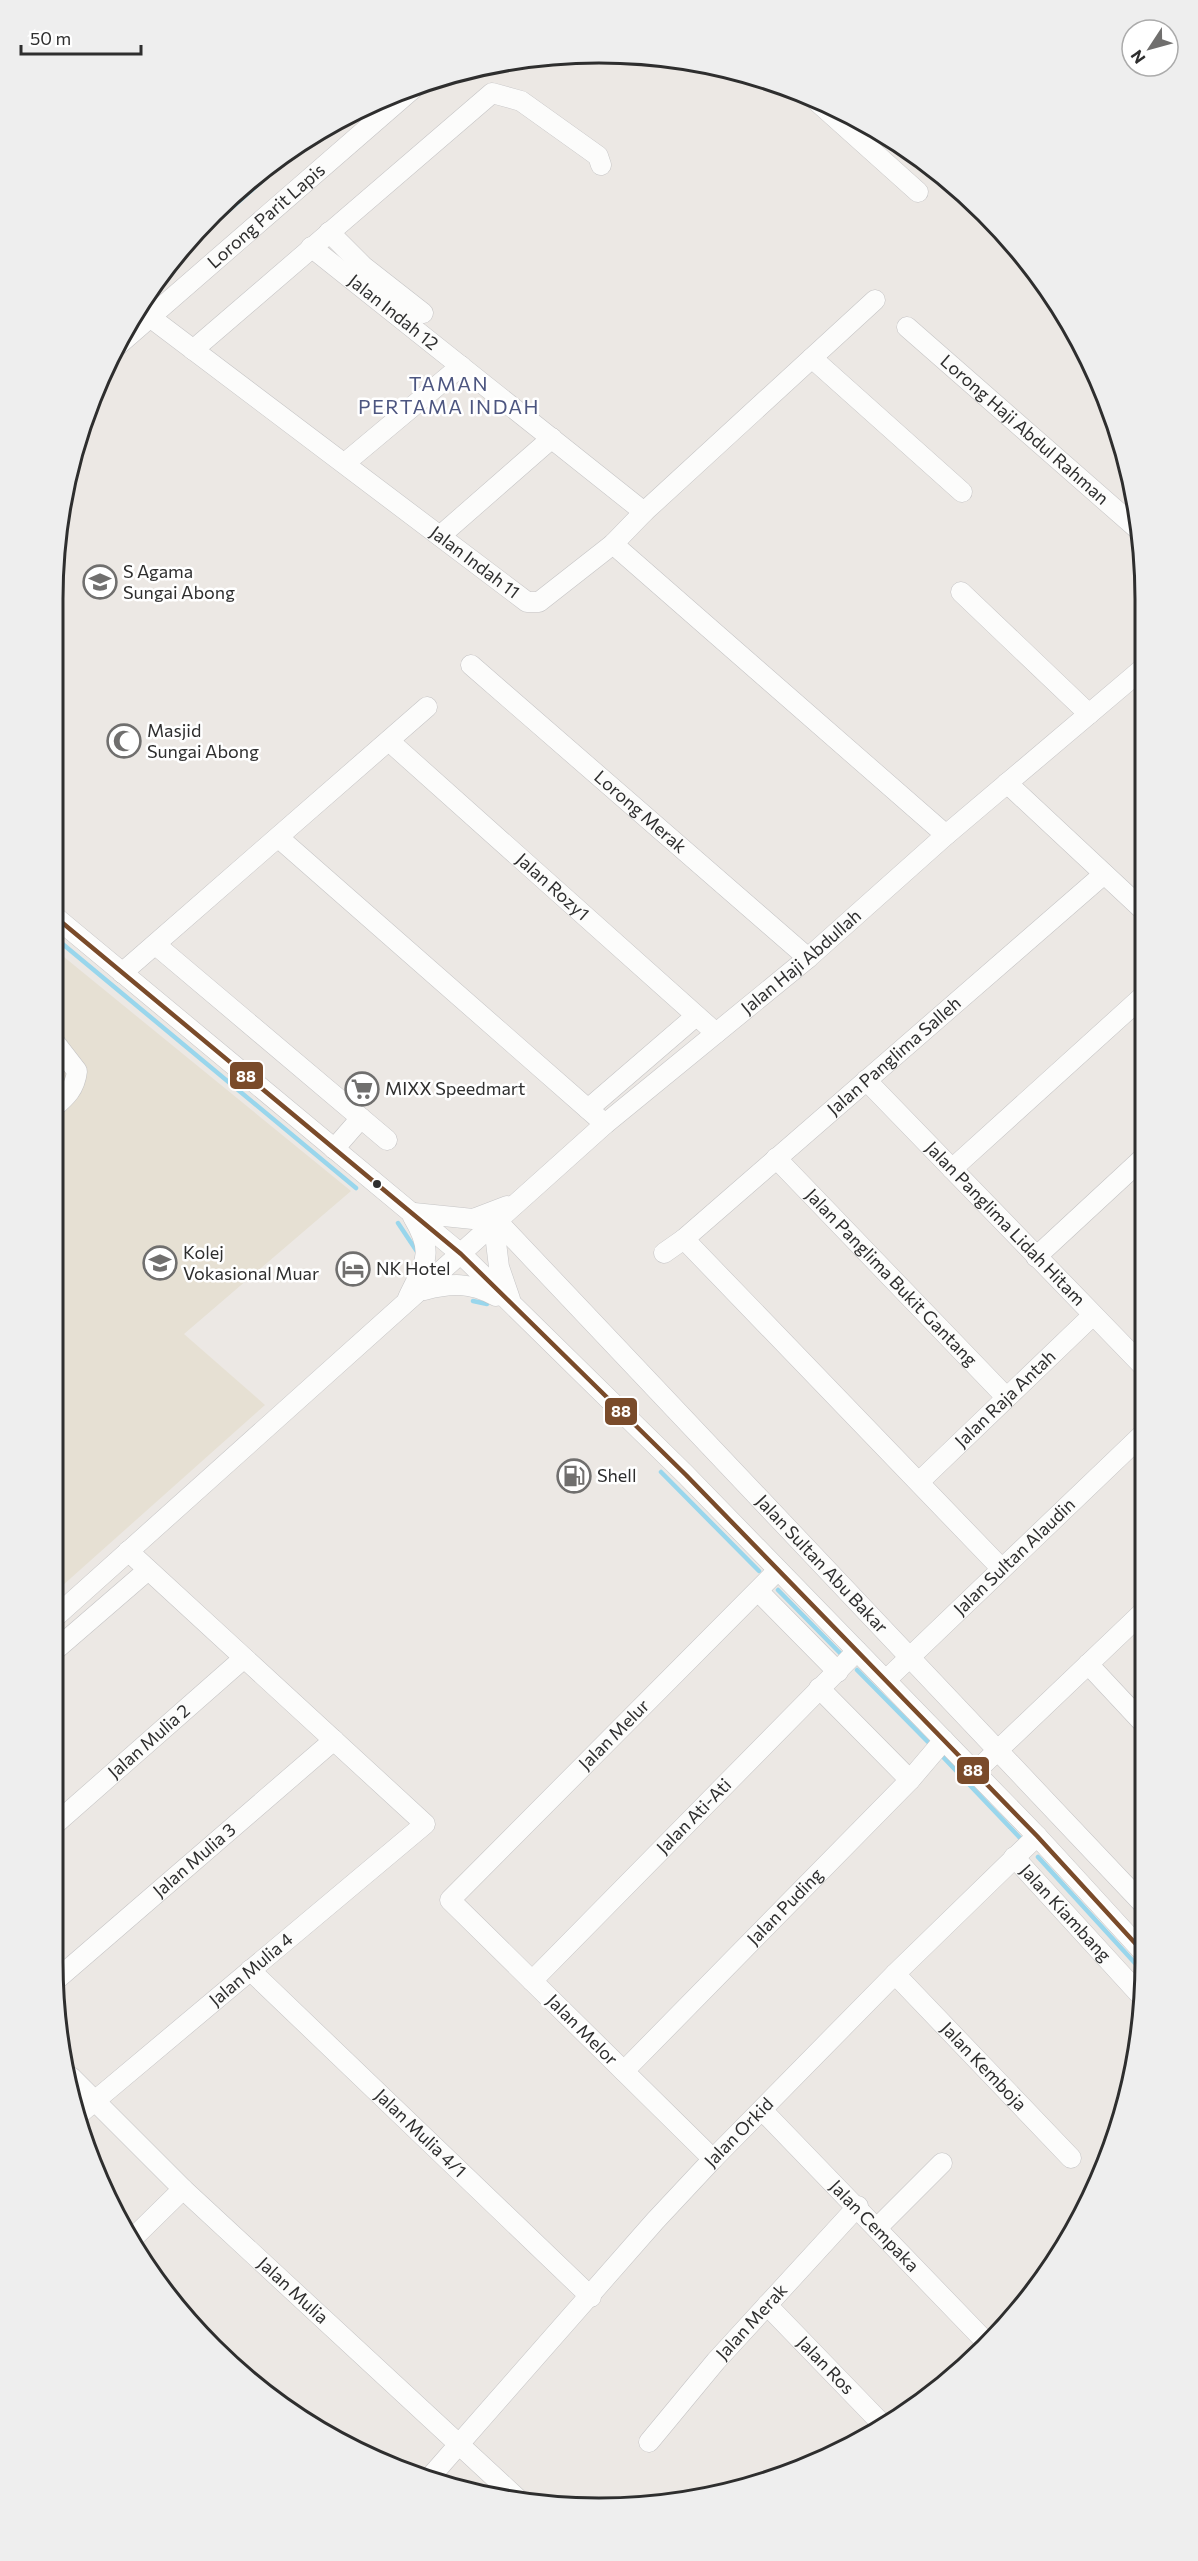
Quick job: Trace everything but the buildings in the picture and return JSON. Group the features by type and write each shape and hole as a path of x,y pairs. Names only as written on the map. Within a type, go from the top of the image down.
{"street":[{"path":"193,350 492,93 520,101 598,156 600,165"},
{"name":"Lorong Parit Lapis","path":"152,303 394,104"},
{"path":"835,118 918,192"},
{"path":"328,232 363,266 423,313"},
{"name":"Jalan Indah 12","path":"311,247 644,512"},
{"name":"Jalan Indah 11","path":"145,314 345,462 526,602 532,604 539,602 613,544 644,512 875,300"},
{"name":"Lorong Haji Abdul Rahman","path":"907,327 1129,521"},
{"path":"812,358 962,492"},
{"path":"345,462 461,366"},
{"path":"440,536 552,438"},
{"path":"613,544 946,835"},
{"path":"961,592 1089,714"},
{"name":"Lorong Merak","path":"471,665 808,958"},
{"name":"Jalan Haji Abdullah","path":"63,1609 605,1125 808,958 946,835 1135,675"},
{"path":"122,973 427,707"},
{"name":"Jalan Rozy1","path":"389,741 716,1033"},
{"path":"1007,783 1135,903"},
{"path":"279,838 605,1125"},
{"name":"Jalan Panglima Salleh","path":"664,1253 684,1239 1104,874"},
{"path":"63,924 461,1254 669,1458 1037,1836 1135,1943"},
{"path":"156,945 387,1140"},
{"path":"952,1169 1135,1003"},
{"path":"588,1109 696,1016"},
{"path":"63,1054 77,1071 76,1083 63,1099"},
{"name":"Jalan Panglima Lidah Hitam","path":"866,1080 1135,1358"},
{"path":"334,1149 361,1118"},
{"name":"Jalan Panglima Bukit Gantang","path":"776,1158 1006,1397"},
{"path":"1036,1257 1135,1165"},
{"path":"410,1210 473,1219 494,1213 524,1197"},
{"path":"405,1306 426,1261 426,1244 410,1210"},
{"path":"496,1224 499,1267 516,1308"},
{"name":"Jalan Sultan Abu Bakar","path":"496,1224 1135,1895"},
{"path":"684,1239 1001,1568"},
{"path":"421,1291 449,1284 468,1284 483,1289 516,1308"},
{"name":"Jalan Raja Antah","path":"919,1482 1093,1315"},
{"name":"Jalan Sultan Alaudin","path":"886,1680 1135,1441"},
{"path":"128,1551 334,1740"},
{"path":"63,1643 148,1570"},
{"name":"Jalan Melur","path":"450,1900 778,1570"},
{"path":"758,1591 838,1672"},
{"path":"975,1772 1135,1620"},
{"name":"Jalan Ati-Ati","path":"532,1980 857,1651"},
{"name":"Jalan Mulia 2","path":"63,1816 244,1658"},
{"path":"1089,1664 1135,1714"},
{"path":"819,1688 910,1780"},
{"name":"Jalan Mulia 4","path":"84,2110 425,1824 334,1740"},
{"name":"Jalan Mulia 3","path":"63,1974 334,1740"},
{"name":"Jalan Puding","path":"624,2071 910,1780 944,1740"},
{"name":"Jalan Orkid","path":"435,2472 713,2159 763,2111 895,1974 1037,1836"},
{"name":"Jalan Kiambang","path":"1014,1857 1134,1989"},
{"name":"Jalan Melor","path":"450,1900 713,2159"},
{"name":"Jalan Mulia 4/1","path":"250,1970 591,2297"},
{"name":"Jalan Kemboja","path":"895,1974 1071,2158"},
{"name":"Jalan Mulia","path":"77,2082 183,2189 508,2490"},
{"name":"Jalan Cempaka","path":"763,2111 858,2206 982,2337"},
{"path":"878,2227 942,2163"},
{"path":"137,2234 183,2189"},
{"name":"Jalan Merak","path":"649,2442 716,2361 858,2206"},
{"name":"Jalan Ros","path":"767,2305 878,2420"}],"shaded area":[{"name":"Kolej Vokasional Muar","path":"63,956 351,1191 184,1334 265,1405 63,1585"}],"waterway":[{"path":"63,944 356,1188"},
{"path":"398,1223 418,1253"},
{"path":"473,1301 487,1304"},
{"path":"661,1472 759,1571"},
{"path":"778,1590 841,1654"},
{"path":"857,1670 928,1742"},
{"path":"944,1758 1022,1840"},
{"path":"1038,1857 1135,1963"}],"transit line":[{"name":"88","path":"63,923 461,1254 686,1475 1037,1836 1135,1943"}],"place":[{"name":"S Agama Sungai Abong","path":"100,582"},
{"name":"Masjid Sungai Abong","path":"124,741"},
{"name":"MIXX Speedmart","path":"362,1089"},
{"name":"Kolej Vokasional Muar","path":"160,1263"},
{"name":"NK Hotel","path":"353,1269"},
{"name":"Shell","path":"574,1476"}],"district":[{"name":"TAMAN PERTAMA INDAH","path":"449,396"}]}
